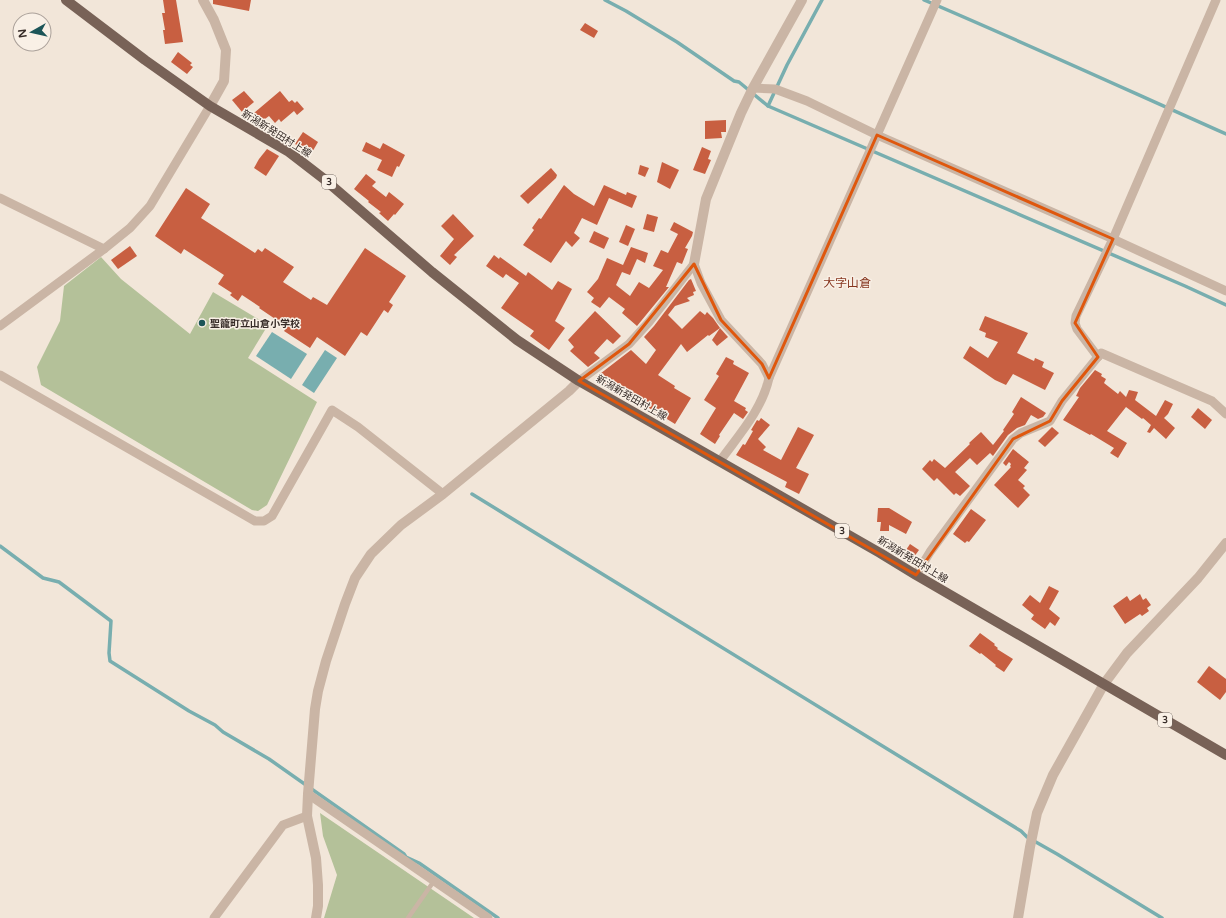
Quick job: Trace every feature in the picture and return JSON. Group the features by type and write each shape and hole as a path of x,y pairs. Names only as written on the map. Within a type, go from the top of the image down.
{"main road":[{"name":"新潟新発田村上線","path":"66,0 145,60 210,106 294,156 324,179 432,272 517,340 579,381 880,553 1226,755"}],"street":[{"path":"0,326 104,249 130,228 150,206 224,81 226,50 214,20 203,0"},
{"path":"316,918 318,899 317,865 307,816 315,709 326,661 344,604 355,578 371,554 401,525 444,494 569,392 579,381 629,344 649,322 694,264 706,199 752,88 802,0"},
{"path":"720,461 755,413 769,378 936,0"},
{"path":"1098,357 1077,329 1075,323 1076,316 1113,239 1216,0"},
{"path":"752,88 775,89 807,101 876,135 1113,239 1226,291"},
{"path":"0,198 104,249"},
{"path":"694,264 701,284 721,320 762,364 769,378"},
{"path":"916,575 930,552 1013,439 1021,433 1050,422 1062,401 1101,353 1212,401 1226,414"},
{"path":"0,375 255,521 264,521 272,516 332,410 358,427 444,494"},
{"path":"1018,918 1037,813 1053,775 1104,684 1127,653 1198,578 1226,543"},
{"path":"308,794 488,918"},
{"path":"214,918 284,825 307,816"}],"lane":[{"path":"408,918 434,881"}],"highlighted area":[{"path":"877,135 1113,239 1075,323 1098,357 1062,401 1050,421 1013,439 916,575 579,381 629,344 694,264 721,320 762,364 769,378"}],"green space":[{"path":"101,257 121,279 190,334 213,292 268,325 248,358 317,402 267,505 258,511 252,510 41,385 37,367 60,321 64,286"},
{"path":"320,813 474,918 324,918 337,875 323,836"}],"water":[{"path":"272,332 307,354 291,379 256,356"},
{"path":"325,350 337,358 314,393 302,385"}],"building":[{"path":"163,0 176,0 183,42 165,44 163,30 165,30 162,13 165,13"},
{"path":"213,0 251,0 249,11 213,4"},
{"path":"585,23 598,31 594,38 580,30"},
{"path":"178,52 192,63 190,65 193,67 187,74 171,62"},
{"path":"244,91 254,102 242,112 232,100"},
{"path":"280,91 289,102 292,100 295,103 297,101 304,109 297,115 294,111 281,122 279,119 275,123 269,116 261,122 254,113"},
{"path":"726,120 726,132 721,132 722,138 705,139 705,121"},
{"path":"303,132 318,142 311,154 295,144"},
{"path":"366,142 380,149 383,143 405,155 399,167 397,166 392,177 377,170 382,160 362,151"},
{"path":"702,147 711,151 708,159 711,160 705,174 693,170"},
{"path":"267,149 279,156 266,176 254,168"},
{"path":"662,162 679,170 670,189 657,182"},
{"path":"640,165 649,168 645,177 638,174"},
{"path":"551,168 557,175 556,178 528,204 520,196"},
{"path":"366,174 376,182 372,186 386,197 389,192 404,204 388,221 379,213 381,212 354,189"},
{"path":"564,185 574,194 594,206 604,185 626,195 627,192 637,196 632,208 609,198 597,225 582,218 574,233 580,238 572,247 566,241 551,263 523,245 534,230 532,228 539,218 541,219"},
{"path":"186,188 210,204 201,218 255,253 258,249 262,252 265,248 294,267 283,282 311,300 313,297 327,305 365,248 406,276 389,302 393,305 388,313 384,310 367,336 361,332 345,356 317,337 310,348 284,331 287,327 242,295 238,301 230,295 232,293 218,284 224,275 184,249 181,254 155,236"},
{"path":"453,214 474,236 454,255 457,257 450,265 440,256 454,239 441,226"},
{"path":"647,214 658,217 654,232 643,229"},
{"path":"674,222 693,232 685,248 688,249 682,264 677,262 666,287 669,287 637,326 622,313 625,309 609,297 600,308 591,302 594,298 587,292 598,279 607,258 623,265 631,247 648,253 645,263 637,259 630,275 622,272 616,285 630,296 639,282 649,288 663,270 653,266 661,250 668,253 678,234 670,230"},
{"path":"626,225 635,229 628,246 619,242"},
{"path":"594,231 609,238 604,249 589,242"},
{"path":"130,246 137,256 118,269 111,260"},
{"path":"494,255 499,259 500,257 526,276 528,272 552,290 558,281 572,289 555,321 565,328 549,350 530,336 534,331 501,308 519,283 506,274 503,278 486,266"},
{"path":"691,279 696,291 693,292 694,295 687,298 690,301 675,306 668,315 682,329 700,311 705,315 707,312 720,328 709,336 708,335 687,352 681,344 658,375 675,386 674,388 691,398 675,424 641,403 598,380 599,379 596,377 631,350 646,364 656,350 644,337"},
{"path":"595,311 621,336 613,344 607,339 594,353 600,358 588,367 570,351 574,347 568,340"},
{"path":"985,316 1028,333 1017,353 1034,361 1035,358 1044,362 1042,367 1054,373 1045,390 1013,374 1006,385 995,380 963,358 970,346 988,358 998,342 985,337 986,333 979,330"},
{"path":"720,328 728,337 717,346 712,340"},
{"path":"726,357 734,361 733,364 749,373 734,401 746,408 745,410 748,412 743,419 734,413 719,435 720,436 715,444 700,434 716,408 704,400 719,376 716,374"},
{"path":"1095,370 1102,374 1101,376 1106,379 1104,383 1118,394 1120,391 1126,397 1129,390 1138,392 1135,400 1156,416 1165,400 1173,404 1168,414 1164,418 1175,428 1166,439 1154,428 1150,433 1147,432 1151,425 1126,407 1107,431 1127,443 1118,458 1110,453 1114,448 1091,434 1090,435 1063,420 1079,397 1076,396 1080,388"},
{"path":"1021,397 1046,413 1043,417 1038,419 1031,415 1025,425 1017,428 1008,435 993,456 990,453 977,465 970,458 955,472 970,486 960,496 956,493 954,495 937,478 934,481 922,469 930,460 932,462 934,459 945,468 981,432 993,445 1004,431 1003,430 1014,414 1012,412"},
{"path":"1198,408 1212,420 1205,429 1191,417"},
{"path":"761,418 770,425 758,439 766,447 763,450 781,460 798,427 814,435 796,468 809,474 799,494 785,487 787,482 736,455 743,444 745,445 757,420 759,421"},
{"path":"1052,427 1059,433 1045,447 1038,441"},
{"path":"1013,449 1029,462 1024,468 1027,470 1018,480 1025,486 1023,488 1030,495 1018,508 994,485 1011,467 1009,462 1006,466 1003,463"},
{"path":"878,508 889,508 912,522 906,534 889,525 889,531 880,531 881,522 877,522"},
{"path":"971,509 986,520 969,542 967,541 965,543 953,534"},
{"path":"910,544 919,550 911,561 902,556"},
{"path":"1049,586 1059,591 1049,609 1060,618 1055,626 1050,622 1045,629 1031,619 1034,615 1022,605 1030,595 1040,603"},
{"path":"1140,594 1143,600 1146,598 1151,605 1147,608 1149,611 1142,616 1140,614 1125,624 1113,606 1127,596 1130,601"},
{"path":"980,633 995,644 994,645 998,648 997,649 1013,659 1004,672 981,653 980,654 969,646"},
{"path":"1209,666 1226,679 1226,692 1220,700 1197,682"}],"waterway":[{"path":"605,0 677,42 734,81 739,82 768,106 1226,305"},
{"path":"768,106 787,65 822,0"},
{"path":"924,0 1226,134"},
{"path":"472,494 1021,831 1027,837 1162,918"},
{"path":"0,546 43,578 59,582 111,621 110,661 269,759 404,854 406,857 419,863 498,918"}],"place":[{"name":"聖籠町立山倉小学校","path":"202,323"}],"district":[{"name":"大字山倉","path":"847,283"}]}
